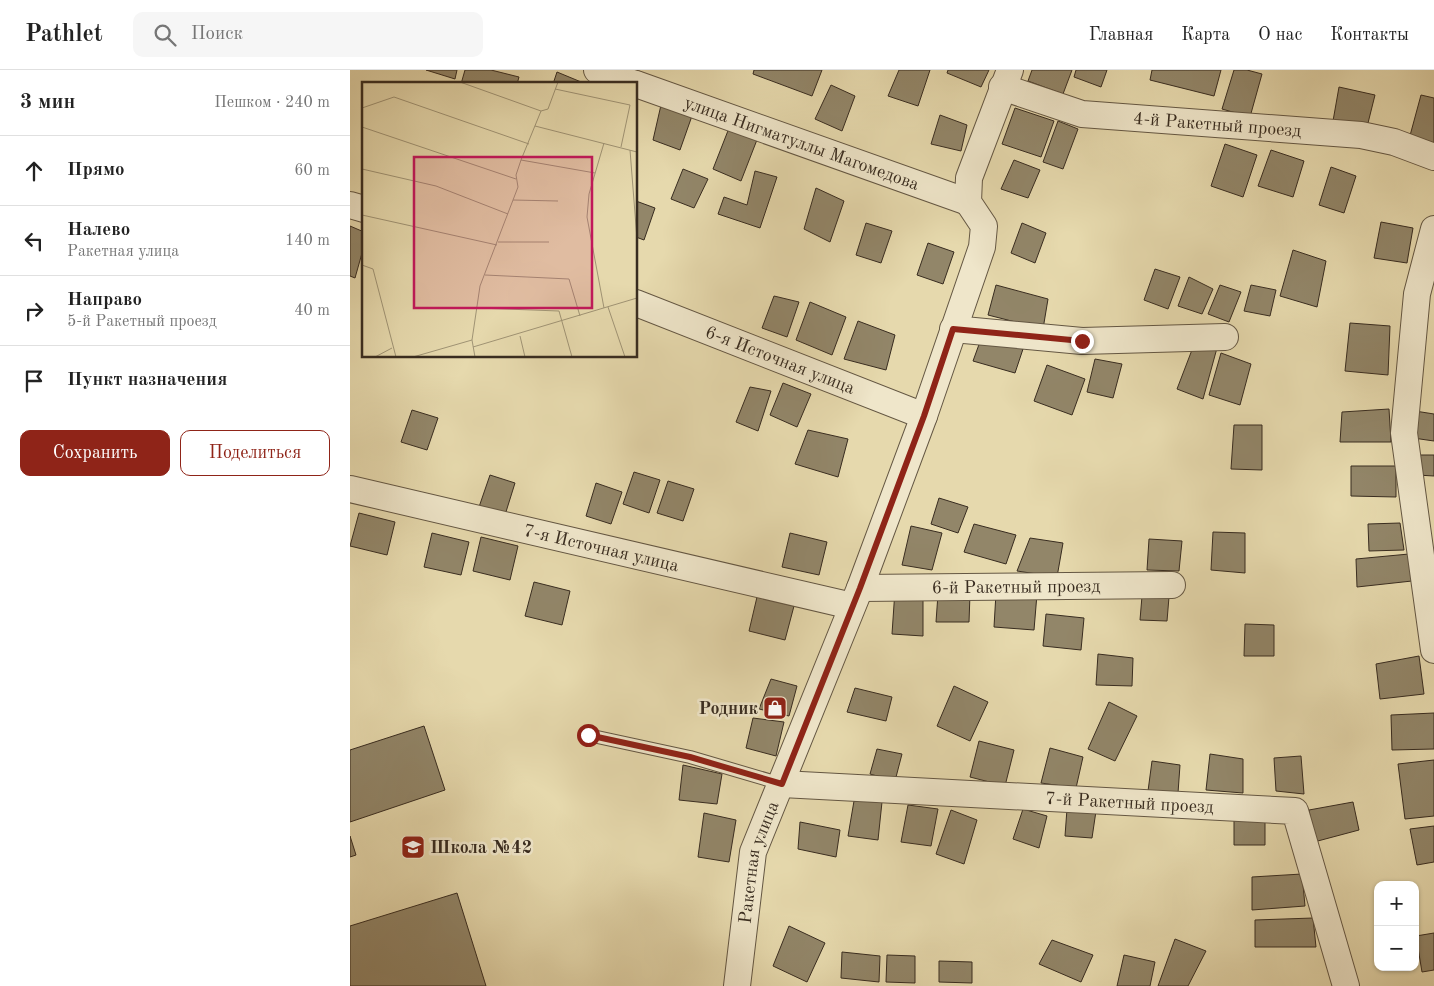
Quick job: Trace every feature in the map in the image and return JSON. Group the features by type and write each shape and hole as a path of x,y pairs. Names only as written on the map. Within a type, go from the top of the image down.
{"street":[{"name":"улица Нигматуллы Магомедова","path":"597,70 630,82"},
{"name":"4-й Ракетный проезд","path":"1006,78 1082,114 1361,135 1394,142 1434,157"},
{"path":"968,202 969,178 1006,78"},
{"name":"улица Нигматуллы Магомедова","path":"638,85 968,202"},
{"name":"Ракетная улица","path":"737,986 753,852 856,597 924,416 982,247 984,226 968,202"},
{"path":"1434,229 1416,294 1404,433 1434,650"},
{"name":"6-я Источная улица","path":"638,305 924,416"},
{"path":"953,329 1082,341 1225,337"},
{"name":"7-я Источная улица","path":"350,489 856,597"},
{"name":"6-й Ракетный проезд","path":"856,597 1172,585"},
{"name":"7-й Ракетный проезд","path":"782,784 1295,811 1346,986"}],"lane":[{"path":"588,735 690,757 782,784"}],"building":[{"path":"426,70 457,70 455,79"},
{"path":"465,70 491,70 519,77 518,82 462,82"},
{"path":"754,70 822,70 812,96 753,74"},
{"path":"899,70 930,70 918,106 888,96"},
{"path":"948,70 989,70 981,87 947,73"},
{"path":"1032,70 1072,70 1063,94 1028,81"},
{"path":"1076,70 1107,70 1101,87 1074,77"},
{"path":"1152,70 1221,70 1214,96 1150,80"},
{"path":"1234,70 1247,70 1262,74 1250,117 1222,109"},
{"path":"557,72 581,82 554,82"},
{"path":"831,85 855,96 842,131 815,119"},
{"path":"1339,87 1375,95 1366,131 1333,121"},
{"path":"1421,95 1434,98 1434,150 1408,143"},
{"path":"661,105 693,113 680,150 653,140"},
{"path":"1015,108 1054,121 1041,157 1002,144"},
{"path":"940,115 967,125 961,151 931,144"},
{"path":"1058,121 1078,129 1063,169 1043,162"},
{"path":"731,123 760,132 741,181 713,169"},
{"path":"1225,144 1257,155 1243,197 1211,186"},
{"path":"1271,150 1304,161 1293,197 1258,186"},
{"path":"1014,160 1040,170 1028,198 1001,189"},
{"path":"1331,167 1356,176 1344,213 1319,205"},
{"path":"683,169 708,179 694,208 671,199"},
{"path":"755,171 777,177 760,228 718,214 724,197 747,205"},
{"path":"816,188 844,201 830,242 804,229"},
{"path":"638,202 655,208 644,240 638,238"},
{"path":"1381,222 1413,228 1407,263 1374,258"},
{"path":"866,223 892,231 881,263 856,255"},
{"path":"1022,223 1046,233 1035,263 1011,253"},
{"path":"350,226 362,231 362,253 355,278 350,276"},
{"path":"928,243 954,252 943,284 917,275"},
{"path":"1293,250 1326,261 1317,307 1280,296"},
{"path":"1155,269 1180,277 1168,309 1144,300"},
{"path":"1189,277 1213,289 1202,314 1178,306"},
{"path":"996,285 1048,299 1043,329 988,315"},
{"path":"1220,285 1241,292 1229,322 1208,314"},
{"path":"1251,285 1276,290 1270,316 1244,311"},
{"path":"774,296 799,302 787,337 762,328"},
{"path":"810,302 846,317 832,355 796,340"},
{"path":"858,321 895,335 886,370 844,359"},
{"path":"1350,323 1390,326 1388,375 1345,371"},
{"path":"981,339 1023,349 1015,373 973,361"},
{"path":"1195,342 1217,348 1203,399 1177,389"},
{"path":"1221,353 1251,364 1240,405 1209,395"},
{"path":"1095,359 1122,364 1113,398 1087,392"},
{"path":"1047,365 1085,379 1072,415 1034,401"},
{"path":"783,383 811,394 797,427 770,415"},
{"path":"750,387 771,391 758,431 736,422"},
{"path":"1389,409 1391,442 1340,442 1342,412"},
{"path":"412,410 438,418 427,450 401,442"},
{"path":"1415,411 1434,414 1434,441 1413,438"},
{"path":"1234,425 1262,425 1262,470 1231,469"},
{"path":"808,430 848,439 838,477 795,464"},
{"path":"1420,455 1434,455 1434,476 1417,475"},
{"path":"1351,466 1396,466 1396,497 1351,496"},
{"path":"634,472 660,480 649,513 623,504"},
{"path":"490,475 515,483 505,515 479,507"},
{"path":"668,481 694,489 683,521 657,513"},
{"path":"596,483 622,492 611,524 586,516"},
{"path":"939,498 968,507 958,533 931,524"},
{"path":"359,513 395,522 387,555 350,546"},
{"path":"1400,523 1404,550 1369,551 1368,524"},
{"path":"974,524 1016,535 1006,564 964,552"},
{"path":"911,526 942,533 932,570 902,565"},
{"path":"1213,532 1245,533 1245,573 1211,570"},
{"path":"432,533 469,542 461,575 424,567"},
{"path":"790,533 827,542 819,575 782,567"},
{"path":"481,537 518,546 510,580 473,571"},
{"path":"1030,538 1063,543 1057,577 1017,571"},
{"path":"1149,539 1182,541 1179,571 1147,570"},
{"path":"1409,554 1412,581 1357,587 1356,559"},
{"path":"534,582 570,591 562,625 525,616"},
{"path":"895,590 923,591 923,636 892,634"},
{"path":"996,593 1037,594 1034,630 994,627"},
{"path":"938,594 970,594 969,622 936,622"},
{"path":"1142,596 1169,597 1167,621 1140,620"},
{"path":"757,597 794,606 785,640 749,631"},
{"path":"1046,614 1084,618 1081,650 1043,646"},
{"path":"1245,624 1274,625 1274,656 1244,656"},
{"path":"1098,654 1133,658 1132,686 1096,685"},
{"path":"1419,656 1424,694 1380,699 1376,664"},
{"path":"771,679 797,686 789,716 759,709"},
{"path":"954,686 988,702 970,741 937,726"},
{"path":"855,688 892,697 886,721 847,712"},
{"path":"1109,702 1137,716 1115,761 1088,749"},
{"path":"1434,713 1434,749 1392,750 1391,715"},
{"path":"753,718 784,722 776,756 746,748"},
{"path":"424,726 445,790 350,822 350,750"},
{"path":"979,741 1014,750 1005,786 970,777"},
{"path":"1050,748 1083,757 1076,788 1041,783"},
{"path":"877,749 902,754 895,781 870,774"},
{"path":"1210,754 1243,759 1243,793 1206,790"},
{"path":"1301,756 1304,794 1276,791 1274,758"},
{"path":"1434,760 1434,816 1405,819 1398,764"},
{"path":"1152,761 1180,765 1178,793 1148,791"},
{"path":"683,765 722,774 717,804 679,800"},
{"path":"854,801 882,802 878,840 848,836"},
{"path":"1353,802 1359,830 1314,842 1309,810"},
{"path":"908,805 938,809 931,846 901,842"},
{"path":"1023,809 1047,816 1039,848 1013,839"},
{"path":"1067,809 1096,811 1092,838 1065,836"},
{"path":"951,810 977,820 964,864 936,854"},
{"path":"704,813 736,820 729,862 698,857"},
{"path":"1234,816 1265,817 1265,845 1234,845"},
{"path":"800,822 840,830 836,857 798,849"},
{"path":"1434,826 1434,862 1417,865 1410,829"},
{"path":"350,836 356,855 350,857"},
{"path":"1302,874 1305,906 1252,910 1252,877"},
{"path":"457,893 486,986 350,986 350,926"},
{"path":"1313,918 1316,947 1255,947 1255,920"},
{"path":"789,926 825,943 807,982 773,966"},
{"path":"1434,933 1434,970 1422,972 1419,954 1419,936"},
{"path":"1175,939 1206,951 1188,986 1158,986"},
{"path":"1052,940 1093,955 1081,982 1039,964"},
{"path":"842,952 880,956 879,982 841,978"},
{"path":"887,955 915,956 915,983 886,982"},
{"path":"1124,955 1155,962 1150,986 1117,986"},
{"path":"939,961 972,962 972,983 939,982"}],"place":[{"name":"Родник","path":"775,708"},
{"name":"Школа №42","path":"413,847"}],"route":[{"path":"588,735 690,757 782,784 860,588 924,416 953,329 1082,341"}]}
